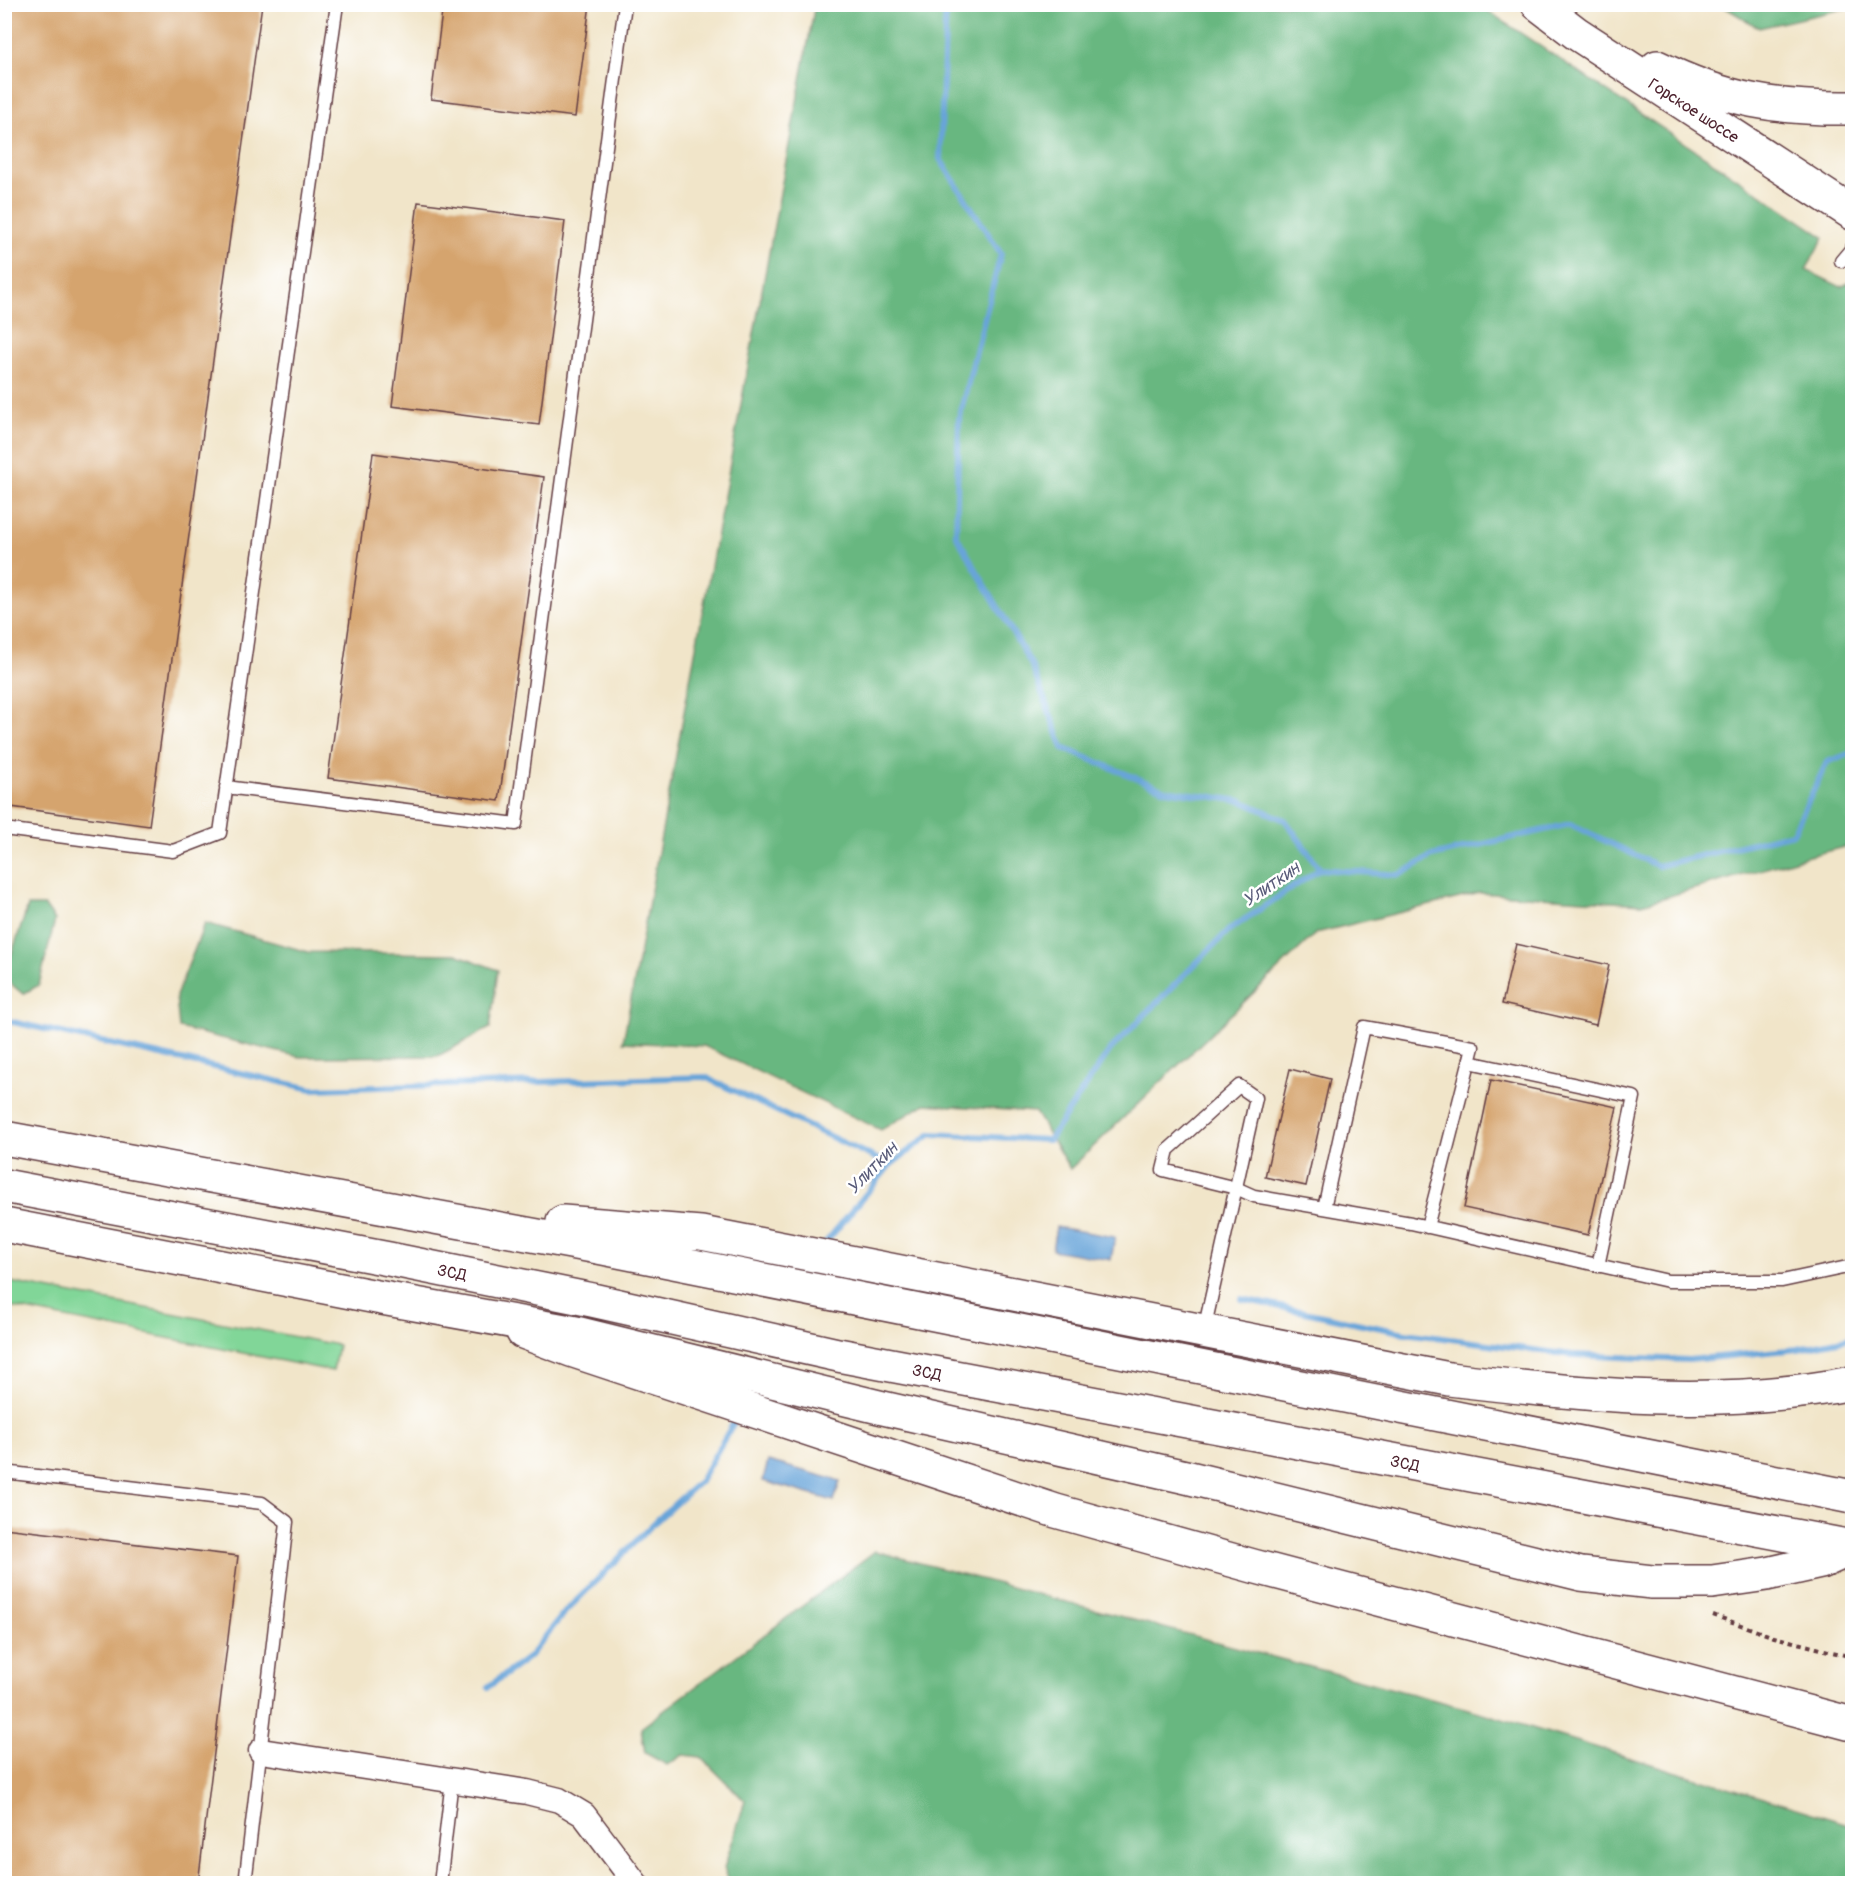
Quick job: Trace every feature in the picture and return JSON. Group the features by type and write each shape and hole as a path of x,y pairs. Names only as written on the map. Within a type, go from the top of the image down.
{"main road":[{"name":"Горское шоссе","path":"1538,4 1576,33 1852,213"},
{"path":"1544,4 1640,60 1685,81 1752,101 1818,108 1852,108"},
{"path":"4,1138 610,1249 1852,1497"},
{"name":"ЗСД","path":"4,1186 389,1259 838,1355 1852,1547"},
{"path":"398,1209 701,1233 1449,1379 1541,1390 1710,1398 1852,1383"},
{"path":"4,1225 576,1333 883,1408 1186,1477 1581,1574 1652,1582 1712,1582 1767,1574 1821,1562 1852,1547"},
{"path":"481,1315 571,1350 1056,1511 1253,1566 1852,1724"}],"street":[{"path":"261,1751 527,1792 559,1800 584,1815 636,1884"}],"lane":[{"path":"4,829 172,851 220,834 337,4"},
{"path":"226,787 516,824 625,4"},
{"path":"1841,261 1852,248"},
{"path":"1323,1208 1364,1027 1473,1047 1427,1227"},
{"path":"1469,1062 1634,1097 1598,1266"},
{"path":"1204,1331 1236,1188 1256,1098 1239,1086 1168,1150 1163,1170 1236,1188 1254,1196 1427,1227 1668,1281 1782,1281 1852,1266"},
{"path":"4,1472 262,1503 286,1522 245,1884"},
{"path":"440,1884 452,1780"}],"path":[{"path":"1713,1615 1774,1637 1852,1657"}],"green space":[{"path":"815,4 1479,5 1824,237 1806,270 1841,287 1852,281 1852,845 1642,904 1480,893 1316,933 1070,1169 1035,1112 925,1104 881,1130 704,1046 623,1042"},
{"path":"1852,4 1852,7 1759,28 1721,5"},
{"path":"28,906 45,906 55,920 39,985 23,994 5,979 5,973"},
{"path":"205,923 308,952 456,954 498,970 490,1028 438,1056 300,1057 179,1028 176,996"},
{"path":"5,1281 338,1345 333,1371 5,1306"},
{"path":"875,1551 1476,1711 1852,1825 1852,1883 730,1883 724,1868 745,1801 701,1757 683,1755 667,1765 645,1753 641,1728"}],"water":[{"path":"1056,1227 1115,1237 1111,1260 1052,1250"},
{"path":"768,1461 840,1481 834,1501 763,1481"}],"building":[{"path":"4,4 262,4 149,826 4,806"},
{"path":"443,4 590,4 575,117 431,99"},
{"path":"418,202 565,221 539,425 392,406"},
{"path":"373,453 544,477 499,801 328,778"},
{"path":"1516,944 1609,965 1596,1025 1502,1004"},
{"path":"1290,1069 1330,1079 1306,1186 1265,1177"},
{"path":"1491,1080 1617,1107 1588,1235 1464,1208"},
{"path":"4,1528 238,1556 198,1884 4,1884"}],"waterway":[{"path":"946,4 940,159 1001,254 959,418 956,535 1031,664 1063,748 1165,790 1241,801 1285,820 1320,869"},
{"name":"Улиткин","path":"822,1247 890,1165 931,1134 1049,1140 1110,1050 1229,930 1320,869 1399,875 1432,856 1570,824 1658,866 1793,833 1827,762 1852,753"},
{"path":"4,1020 312,1089 705,1077 890,1165"},
{"path":"1242,1299 1405,1333 1572,1355 1689,1360 1798,1349 1852,1338"},
{"path":"488,1687 529,1657 565,1612 655,1522 700,1481 737,1417"}]}
